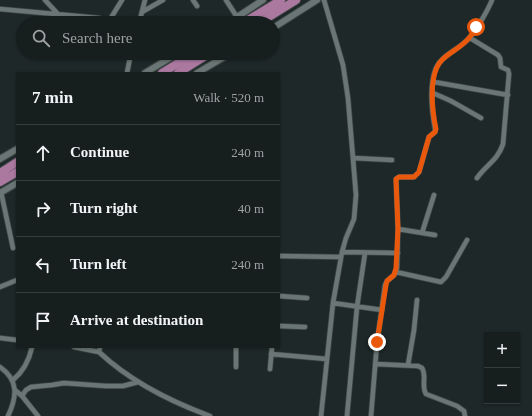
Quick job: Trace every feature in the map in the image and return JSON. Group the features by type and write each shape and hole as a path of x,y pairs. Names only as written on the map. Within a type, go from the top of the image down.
{"highway":[{"path":"255,16 281,0"},
{"path":"270,16 296,0"},
{"path":"164,72 183,60"},
{"path":"180,72 199,60"},
{"path":"0,173 16,163"},
{"path":"0,182 16,173"}],"street":[{"path":"40,0 45,1 57,13"},
{"path":"113,16 122,0"},
{"path":"141,16 145,0"},
{"path":"142,12 163,0"},
{"path":"193,0 197,6"},
{"path":"226,0 236,16"},
{"path":"229,5 232,0"},
{"path":"239,16 263,0"},
{"path":"280,24 317,0"},
{"path":"321,416 333,303 346,238 354,219 356,195 348,98 343,65 324,0"},
{"path":"371,416 375,364 387,281 396,272 398,229 396,179 399,177 414,177 419,172 429,137 435,132 436,129 432,105 436,67 442,60 470,38 492,0"},
{"path":"0,9 82,16"},
{"path":"470,38 495,53 500,58 501,67 509,72 508,95 501,151 496,159 482,170 477,178"},
{"path":"127,72 130,60"},
{"path":"147,72 166,60"},
{"path":"199,72 219,60"},
{"path":"434,82 508,95"},
{"path":"433,93 451,101 481,118"},
{"path":"0,159 16,150"},
{"path":"353,158 392,160"},
{"path":"13,248 1,193 16,184"},
{"path":"422,233 434,195"},
{"path":"398,229 436,235"},
{"path":"396,272 441,282 446,277 467,240"},
{"path":"347,416 357,307 365,253"},
{"path":"280,256 398,253"},
{"path":"0,287 16,280"},
{"path":"280,296 307,298"},
{"path":"408,365 417,300"},
{"path":"333,303 382,310"},
{"path":"280,326 306,327"},
{"path":"0,338 16,340"},
{"path":"12,380 26,366 32,348"},
{"path":"82,348 99,350 114,367 159,395 210,416"},
{"path":"236,348 236,367"},
{"path":"270,369 272,348"},
{"path":"271,354 327,359"},
{"path":"375,364 408,365 422,368 424,376 423,387 426,394 462,408 465,416"},
{"path":"0,367 6,371 12,380 15,390 15,399 8,416"},
{"path":"22,396 26,390 31,387 64,383 123,386 138,382"},
{"path":"15,390 22,396 38,416"}],"route":[{"path":"377,342 387,281 396,272 398,229 395,182 399,177 414,177 417,175 429,137 435,132 436,129 432,105 436,67 442,60 470,38 476,27"}]}
